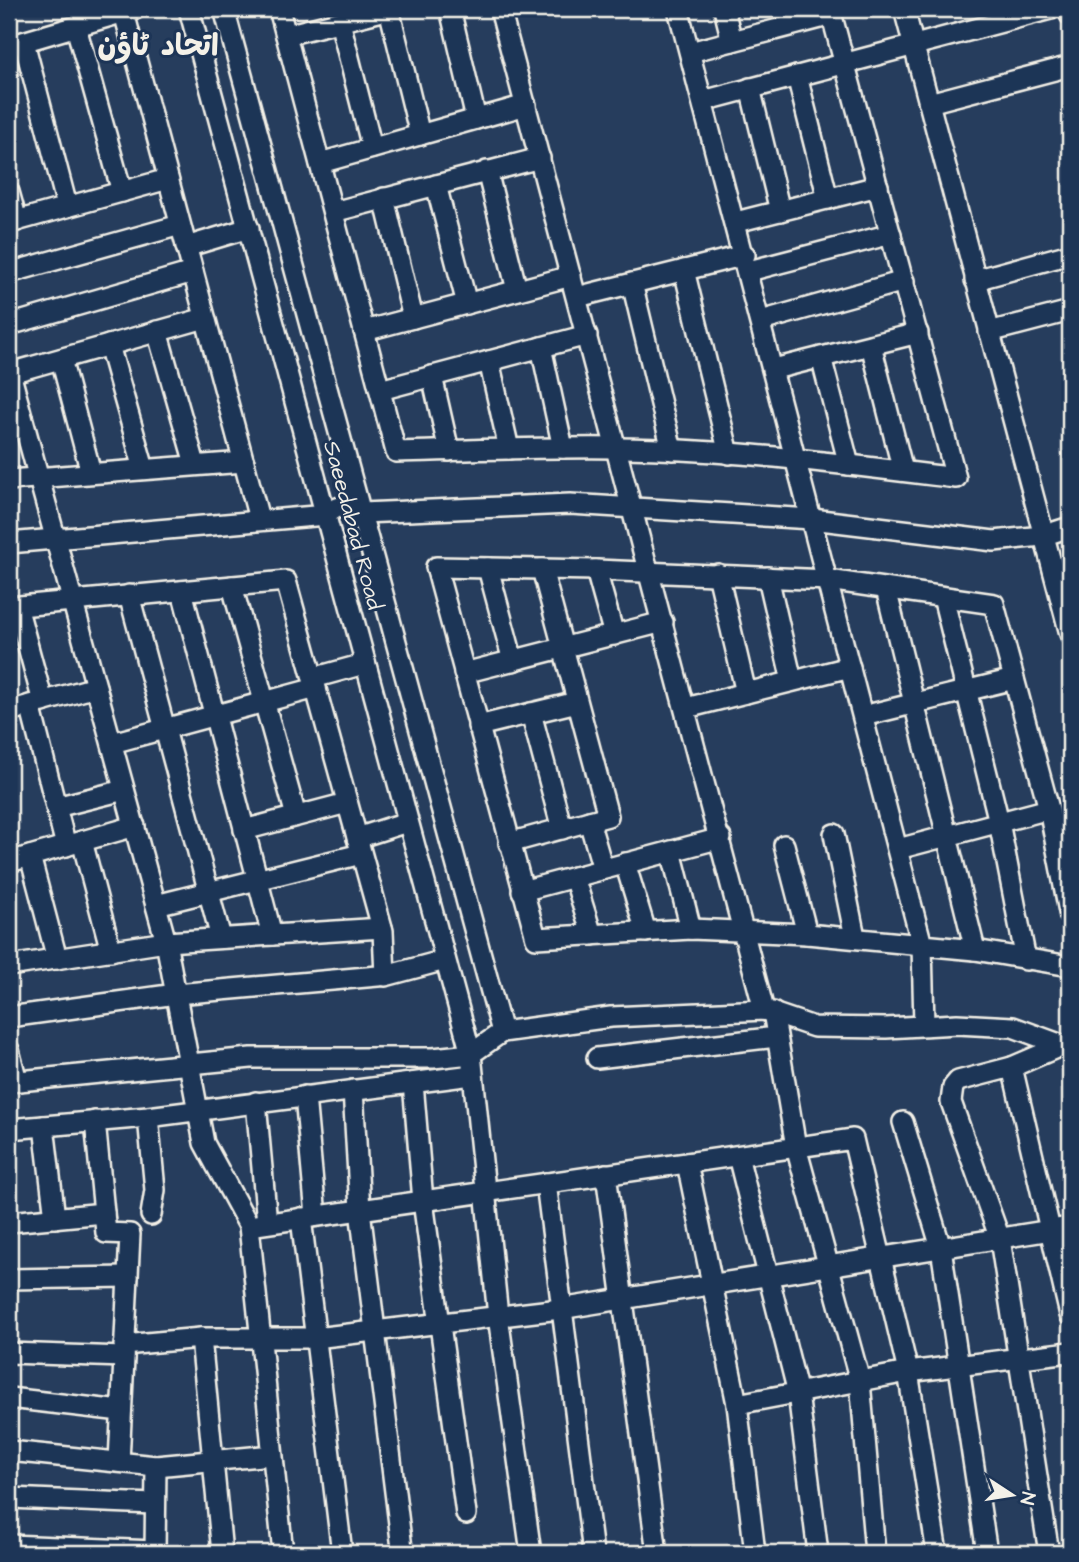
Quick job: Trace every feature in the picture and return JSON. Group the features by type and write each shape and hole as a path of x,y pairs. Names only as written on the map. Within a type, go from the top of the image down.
{"street":[{"name":"Saeedabad Road","path":"189,9 471,1054 499,1316 531,1553"},
{"name":"Saeedabad Road","path":"224,9 502,1032"},
{"path":"279,9 397,452 563,448 672,450 796,458 957,478 831,12 780,18 732,41 690,52"},
{"path":"286,36 390,9 420,135"},
{"path":"450,9 476,119"},
{"path":"500,9 745,931 776,1037 796,1147 860,1381 875,1553"},
{"path":"678,9 747,263 922,945 924,1025"},
{"path":"724,9 732,41"},
{"path":"904,9 1070,634"},
{"path":"703,101 1051,9"},
{"path":"1069,9 1070,15"},
{"path":"66,206 16,44 127,10 168,179 259,519"},
{"path":"340,22 372,148"},
{"path":"76,27 122,192"},
{"path":"929,103 1070,66"},
{"path":"797,76 828,199"},
{"path":"750,88 780,211"},
{"path":"320,163 526,105"},
{"path":"332,212 540,158"},
{"path":"487,171 517,290"},
{"path":"9,192 13,222 168,179"},
{"path":"436,185 467,303"},
{"path":"736,222 878,186"},
{"path":"384,198 413,318"},
{"path":"9,273 180,225"},
{"path":"186,247 249,228"},
{"path":"577,297 684,270 747,263 891,234"},
{"path":"975,280 1070,254"},
{"path":"684,270 729,454"},
{"path":"9,324 193,272"},
{"path":"364,331 571,276"},
{"path":"761,321 904,281"},
{"path":"632,283 672,450"},
{"path":"989,332 1070,311"},
{"path":"205,318 9,371 166,942 204,1143 258,1224"},
{"path":"157,331 195,464"},
{"path":"774,369 918,333"},
{"path":"380,390 587,335"},
{"path":"109,345 144,468"},
{"path":"871,345 903,471"},
{"path":"541,347 563,448"},
{"path":"821,357 849,465"},
{"path":"61,359 91,473"},
{"path":"489,361 509,449"},
{"path":"432,376 449,451"},
{"path":"9,480 244,461"},
{"path":"9,543 326,515 342,506 352,506 362,513 570,504 812,519 994,541 1042,536 1070,527"},
{"path":"1070,917 1049,809 994,604 828,580 718,574 436,567 536,938 691,929 807,934 975,950 1070,966"},
{"path":"488,568 513,661"},
{"path":"509,843 608,816 542,569"},
{"path":"596,570 614,635"},
{"path":"718,574 746,693"},
{"path":"768,577 792,681"},
{"path":"111,951 74,844 56,807 13,606 286,581 382,928 385,976"},
{"path":"232,586 296,816"},
{"path":"886,589 975,950"},
{"path":"182,591 272,935"},
{"path":"129,596 221,938"},
{"path":"943,597 999,822 1026,960"},
{"path":"464,673 663,622"},
{"path":"112,743 264,702 364,664"},
{"path":"686,708 850,667"},
{"path":"863,716 1014,678"},
{"path":"9,711 96,687"},
{"path":"478,726 577,702"},
{"path":"531,713 562,829"},
{"path":"56,807 124,790"},
{"path":"244,830 347,803"},
{"path":"898,849 1049,809"},
{"path":"589,821 603,869"},
{"path":"156,905 258,880 359,846 407,822"},
{"path":"9,862 135,827"},
{"path":"834,834 855,937"},
{"path":"522,891 721,838"},
{"path":"784,845 807,934"},
{"path":"671,851 691,929"},
{"path":"30,856 57,959"},
{"path":"625,863 646,932"},
{"path":"575,877 592,935"},
{"path":"9,966 166,942 382,928"},
{"path":"9,1017 176,994 385,976 445,960"},
{"path":"9,1050 13,1081 149,1070 189,1063 251,1058 433,1058 471,1054 502,1032 611,1017 769,1011 814,1027 1013,1027 1068,1048"},
{"path":"597,1058 776,1037"},
{"path":"1049,1553 1000,1239 951,1101 953,1087 958,1081 1012,1067 1068,1048"},
{"path":"1012,1067 1061,1229 1070,1315"},
{"path":"9,1129 148,1117 472,1075"},
{"path":"413,1083 423,1201 466,1514"},
{"path":"353,1090 360,1210 401,1548"},
{"path":"305,1096 308,1217 316,1338 342,1553"},
{"path":"257,1102 261,1338 282,1553"},
{"path":"148,1117 155,1189 151,1215"},
{"path":"95,1121 106,1233 130,1234 119,1462"},
{"path":"903,1122 941,1248 961,1366 987,1553"},
{"path":"44,1126 55,1218"},
{"path":"258,1224 853,1139 908,1373 937,1553"},
{"path":"737,1156 798,1393 818,1553"},
{"path":"687,1163 737,1404 755,1553"},
{"path":"606,1174 657,1553"},
{"path":"546,1183 593,1553"},
{"path":"9,1222 104,1213"},
{"path":"9,1353 124,1351 201,1338 316,1338 562,1309 1061,1229"},
{"path":"9,1279 128,1277"},
{"path":"201,1338 222,1553"},
{"path":"737,1404 908,1373 1070,1352"},
{"path":"9,1398 121,1412"},
{"path":"9,1451 156,1466 272,1455"},
{"path":"9,1545 155,1552 156,1466"},
{"path":"9,1498 155,1504"}],"district":[{"name":"اتحاد ٹاؤن","path":"158,45"}]}
